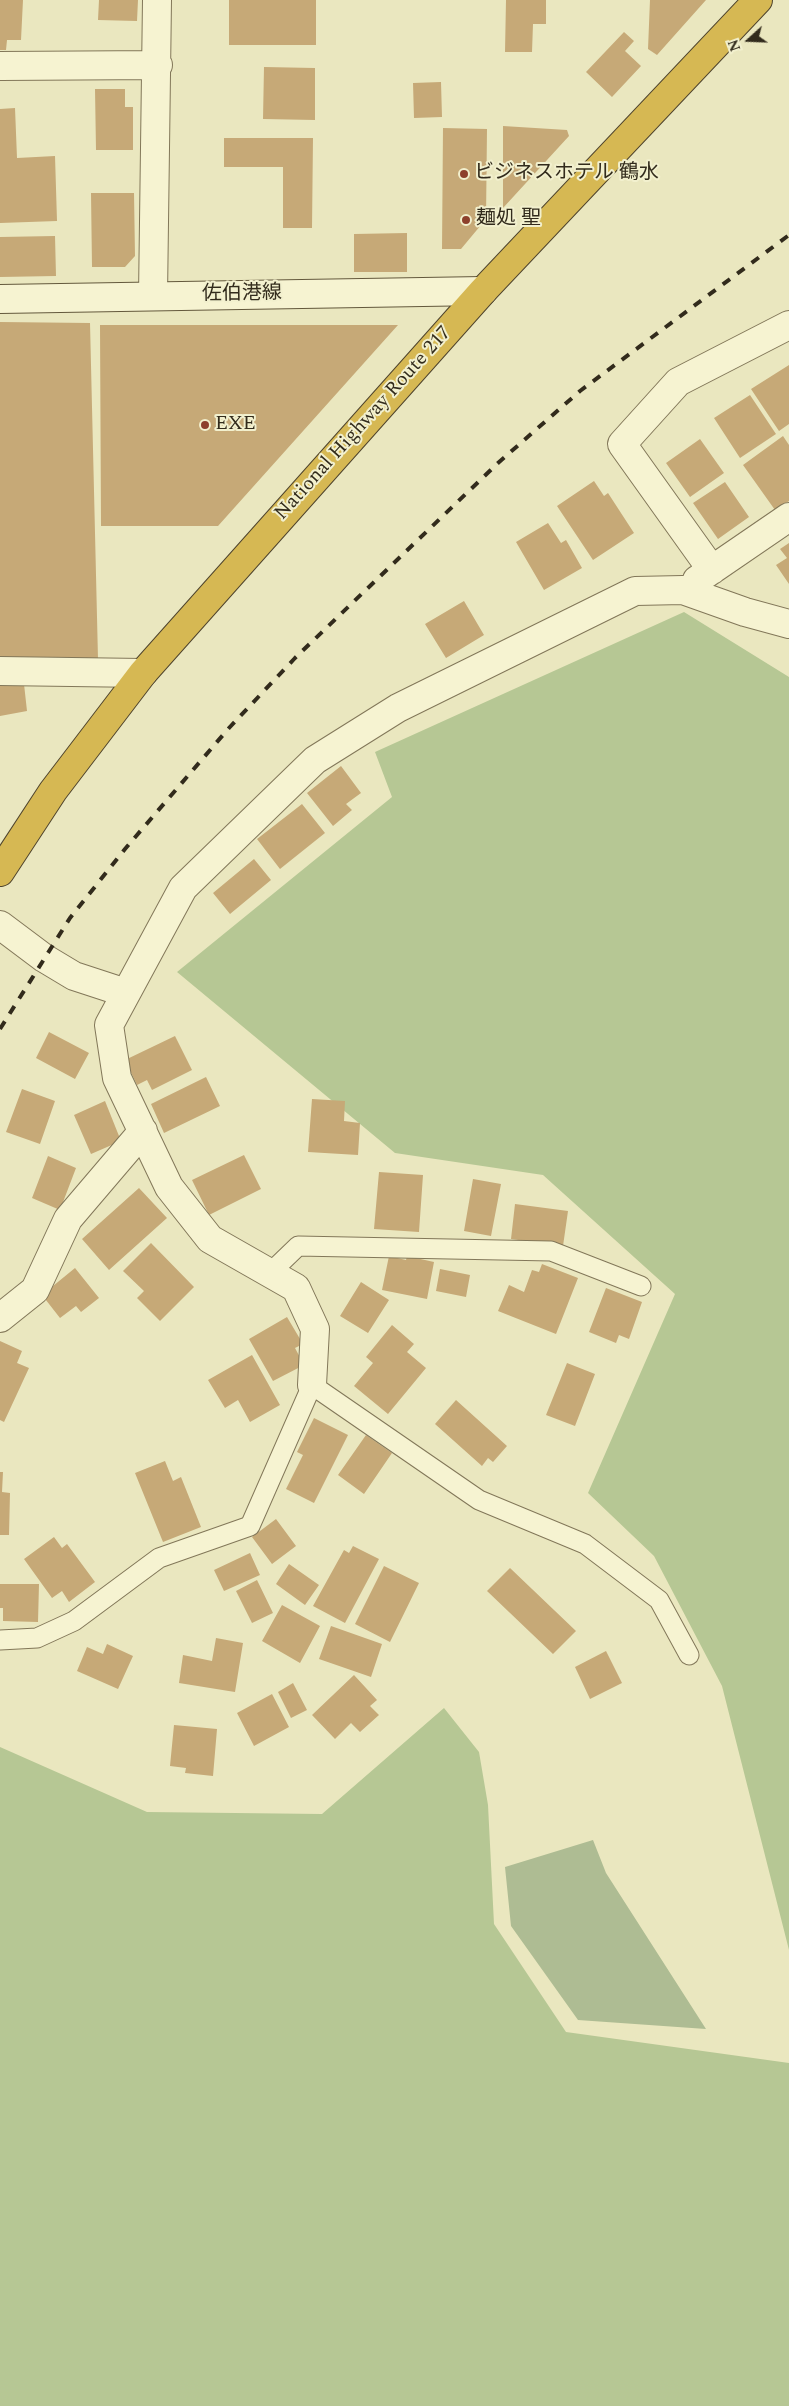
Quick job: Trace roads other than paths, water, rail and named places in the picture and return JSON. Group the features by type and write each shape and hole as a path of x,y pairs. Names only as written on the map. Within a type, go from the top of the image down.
{"highway":[{"name":"National Highway Route 217","path":"0,872 53,791 143,673 484,291 758,0"}],"street":[{"path":"153,296 158,65 157,0"},
{"path":"0,66 158,65"},
{"name":"佐伯港線","path":"0,298 484,291"},
{"path":"712,570 622,444 678,382 789,325"},
{"path":"683,590 789,518"},
{"path":"312,1385 315,1329 296,1288 210,1239 169,1186 117,1078 109,1025 183,888 316,760 398,708 635,590 683,590 745,612 789,624"},
{"path":"0,671 143,673"},
{"path":"0,925 44,958 74,976 126,993"},
{"path":"0,1318 34,1290 68,1219 143,1131"}],"lane":[{"path":"270,1273 298,1246 551,1252 641,1286"},
{"path":"0,1640 37,1638 74,1621 159,1558 250,1526 312,1385 479,1500 585,1544 659,1600 689,1655"}],"railway":[{"path":"0,1029 70,918 125,849 229,728 295,658 498,463 580,391 789,235"}],"place":[{"name":"ビジネスホテル 鶴水","path":"464,174"},
{"name":"麺処 聖","path":"466,220"},
{"name":"EXE","path":"205,425"}]}
